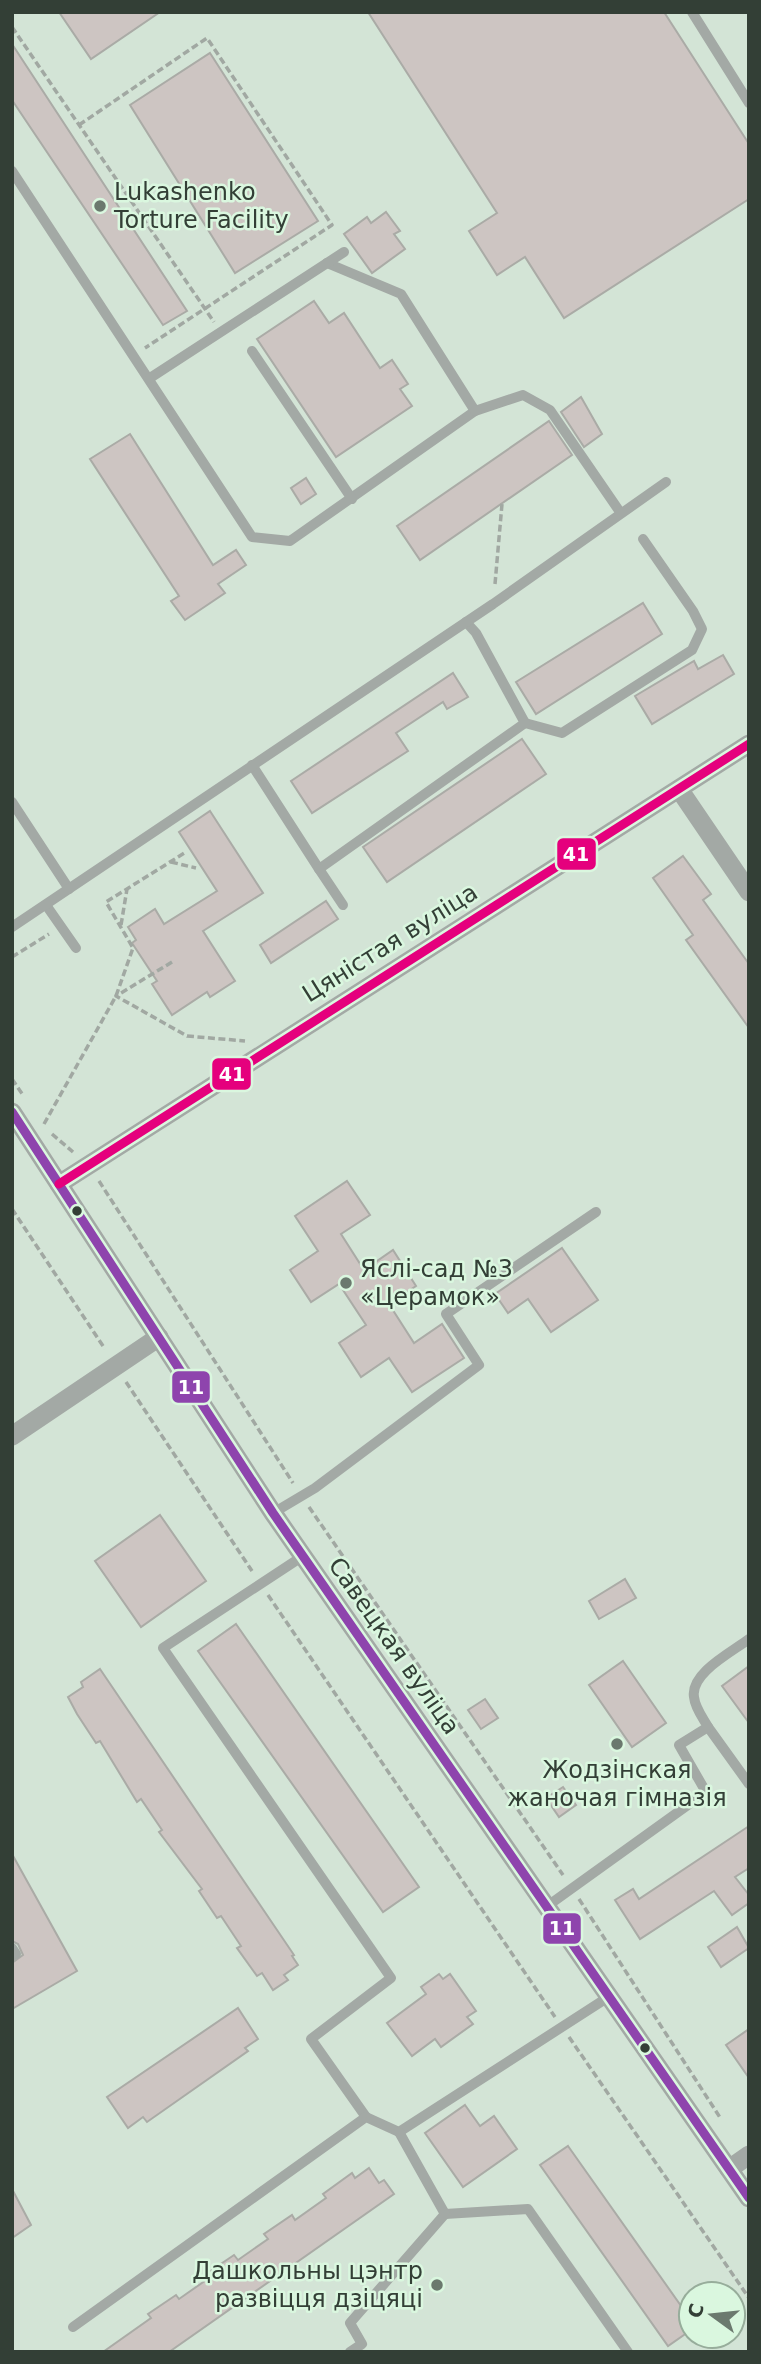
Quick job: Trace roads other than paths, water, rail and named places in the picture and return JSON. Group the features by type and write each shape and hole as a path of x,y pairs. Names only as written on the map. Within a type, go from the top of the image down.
{"street":[{"name":"Цяністая вуліца","path":"59,1184 749,744"},
{"path":"679,789 749,892"},
{"name":"Савецкая вуліца","path":"18,1105 59,1184 273,1513 749,2198"},
{"path":"12,1436 159,1337"},
{"path":"729,2169 749,2155"}],"lane":[{"path":"692,12 749,103"},
{"path":"12,171 252,537 290,541 475,411 523,395 550,410 620,512"},
{"path":"150,378 344,252"},
{"path":"327,263 401,295 475,411"},
{"path":"252,351 352,499"},
{"path":"12,927 493,604 666,482"},
{"path":"466,622 524,723 562,733 692,650 702,629 693,611 643,539"},
{"path":"319,869 524,723"},
{"path":"252,765 343,905"},
{"path":"12,802 69,889"},
{"path":"46,905 76,948"},
{"path":"273,1513 315,1488 479,1365 446,1314 596,1212"},
{"path":"303,1556 259,1582 163,1648 391,1978 312,2039 366,2117 399,2132 445,2214"},
{"path":"749,1639 698,1678 693,1689 694,1701 708,1727 749,1784"},
{"path":"545,1908 706,1792 679,1745 708,1727"},
{"path":"12,1948 16,1954 12,1956"},
{"path":"399,2132 610,1996"},
{"path":"73,2327 366,2117"},
{"path":"350,2352 362,2344 350,2323 445,2214 528,2209 628,2352"}],"place":[{"name":"Lukashenko Torture Facility","path":"100,206"},
{"name":"Яслі-сад №3 «Церамок»","path":"346,1283"},
{"name":"Жодзінская жаночая гімназія","path":"617,1744"},
{"name":"Дашкольны цэнтр развіцця дзіцяці","path":"437,2285"}]}
